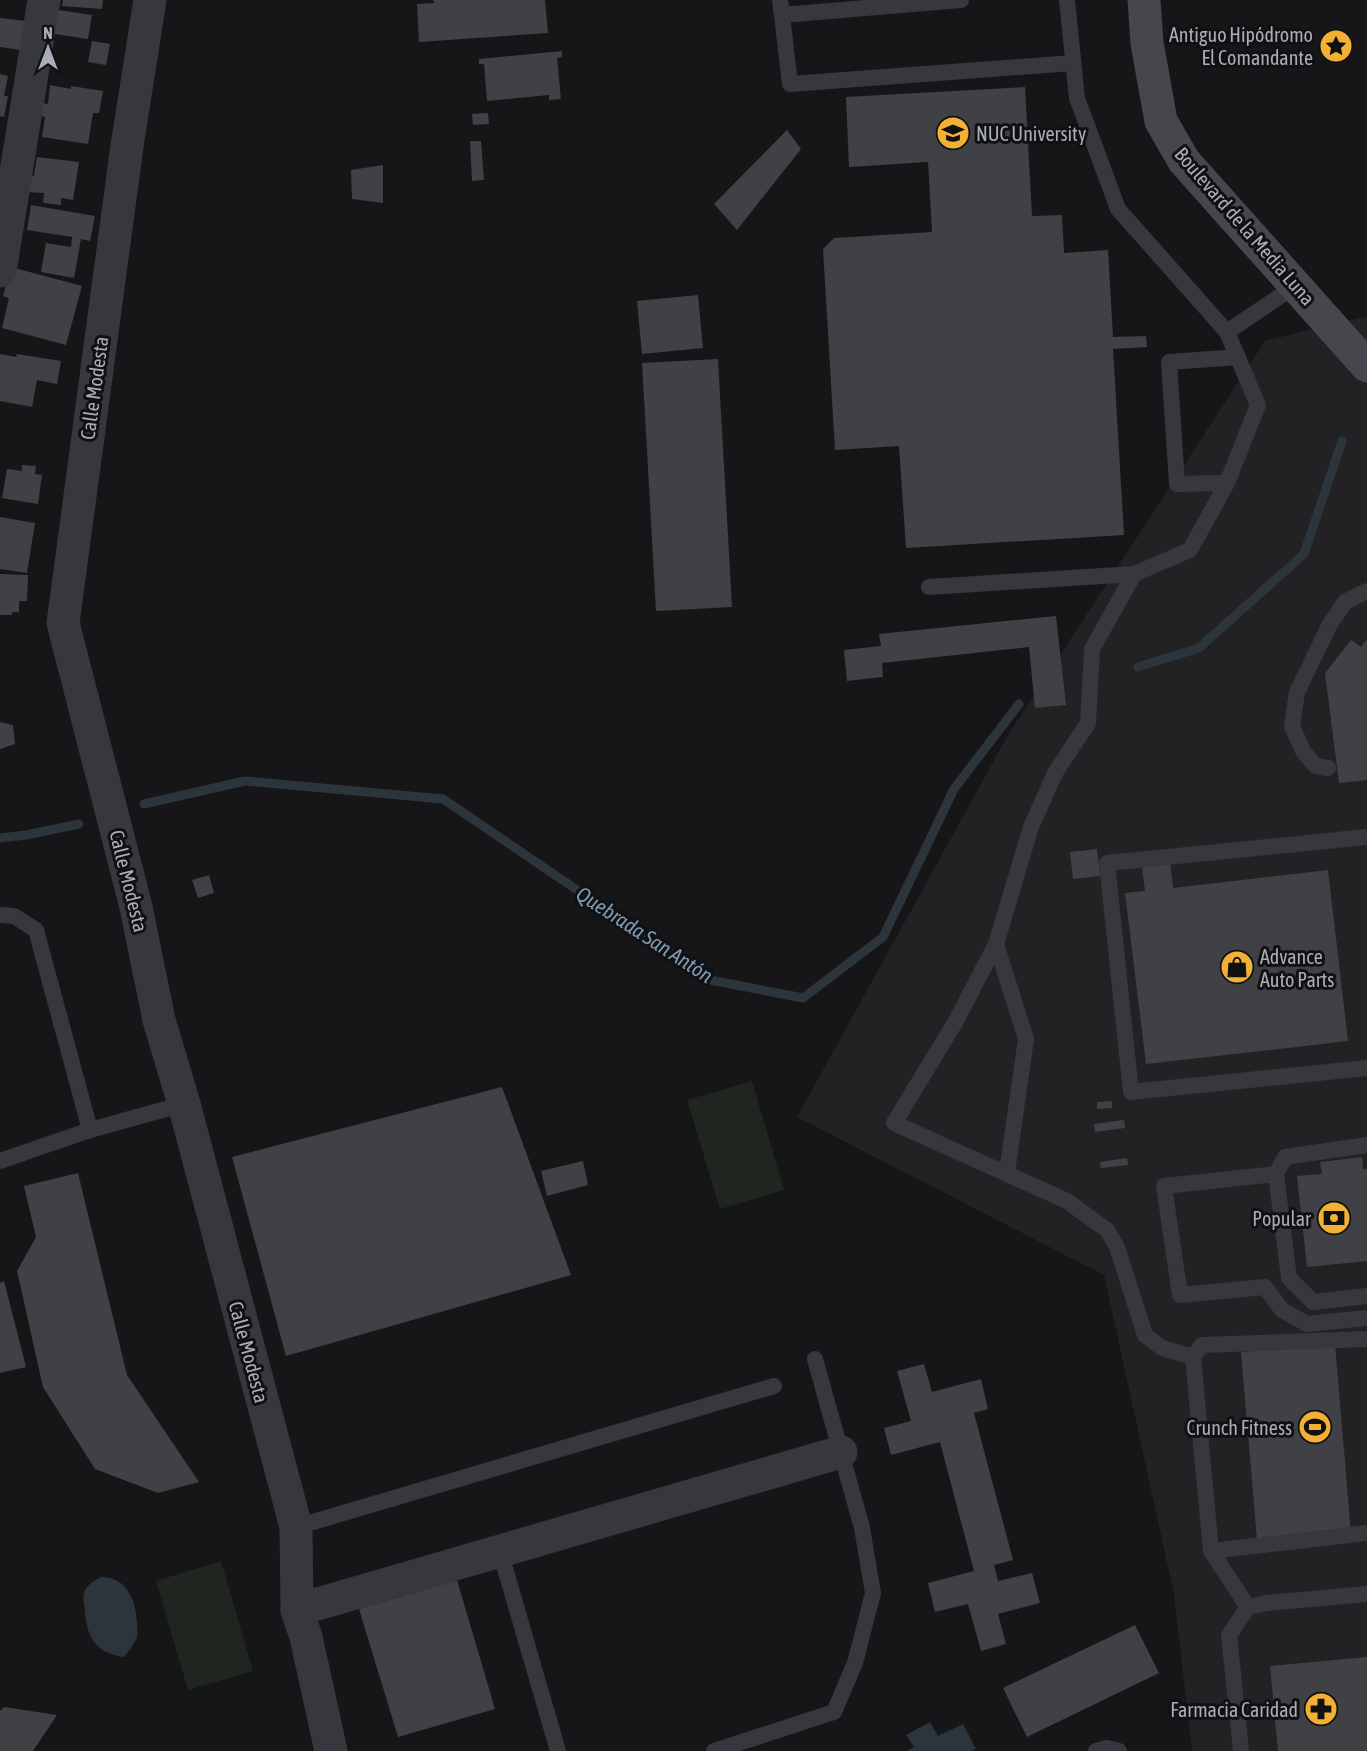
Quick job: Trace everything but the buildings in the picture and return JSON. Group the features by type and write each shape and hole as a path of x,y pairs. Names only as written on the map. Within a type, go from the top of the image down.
{"street":[{"path":"0,271 44,0"},
{"name":"Calle Modesta","path":"150,0 127,146 63,623 136,907 159,1020 184,1104 296,1527 297,1610 306,1637 332,1751"},
{"name":"Boulevard de la Media Luna","path":"1144,0 1148,43 1161,121 1184,162 1367,366"},
{"path":"297,1610 841,1452"}],"lane":[{"path":"961,0 781,8 790,84 1073,63"},
{"path":"930,587 1134,574 1190,550 1227,483 1258,405 1227,332 1118,209 1077,98 1067,0"},
{"path":"1227,332 1295,286"},
{"path":"1227,483 1177,484 1168,362 1238,357"},
{"path":"1134,574 1092,649 1088,723 1055,773 1031,827 996,944 956,1021 894,1123 1067,1201 1107,1230 1117,1247 1145,1335 1162,1348 1193,1357"},
{"path":"1328,768 1316,766 1304,753 1292,726 1297,692 1330,624 1345,602 1367,591"},
{"path":"1367,837 1107,863 1131,1092 1367,1068"},
{"path":"0,915 14,916 36,930 90,1130"},
{"path":"996,944 1026,1039 1007,1172"},
{"path":"0,1161 90,1130 184,1104"},
{"path":"1367,1145 1285,1157 1276,1174 1289,1278 1313,1302 1367,1296"},
{"path":"1276,1174 1164,1186 1180,1294 1265,1287 1282,1310 1307,1324 1367,1318"},
{"path":"1248,1607 1211,1551 1193,1357 1202,1345 1367,1340"},
{"path":"714,1751 834,1712 855,1663 873,1593 862,1528 815,1359"},
{"path":"296,1527 774,1386"},
{"path":"1211,1551 1367,1533"},
{"path":"500,1551 558,1751"},
{"path":"1241,1751 1229,1635 1248,1607 1267,1603 1367,1594"},
{"path":"1096,1751 1107,1748 1119,1751"}],"shaded area":[{"path":"1367,316 1367,1751 1192,1751 1174,1594 1104,1275 797,1117 1008,735 1265,341"},
{"path":"752,1081 784,1190 720,1209 687,1100"},
{"path":"221,1561 253,1671 188,1690 156,1581"},
{"path":"101,1577 110,1578 124,1585 135,1606 137,1637 124,1657 100,1648 88,1630 83,1595 88,1585"},
{"path":"930,1722 938,1736 963,1724 976,1749 971,1751 907,1751 914,1747 906,1735"}],"waterway":[{"name":"Quebrada San Antón","path":"1138,667 1199,648 1304,554 1342,441"},
{"name":"Quebrada San Antón","path":"144,804 245,781 443,799 710,980 803,998 883,937 954,789 1019,704"},
{"name":"Quebrada San Antón","path":"0,838 79,824"}],"place":[{"name":"Antiguo Hipódromo El Comandante","path":"1336,46"},
{"name":"NUC University","path":"953,133"},
{"name":"Advance Auto Parts","path":"1237,967"},
{"name":"Popular","path":"1334,1218"},
{"name":"Crunch Fitness","path":"1315,1427"},
{"name":"Farmacia Caridad","path":"1321,1709"}]}
